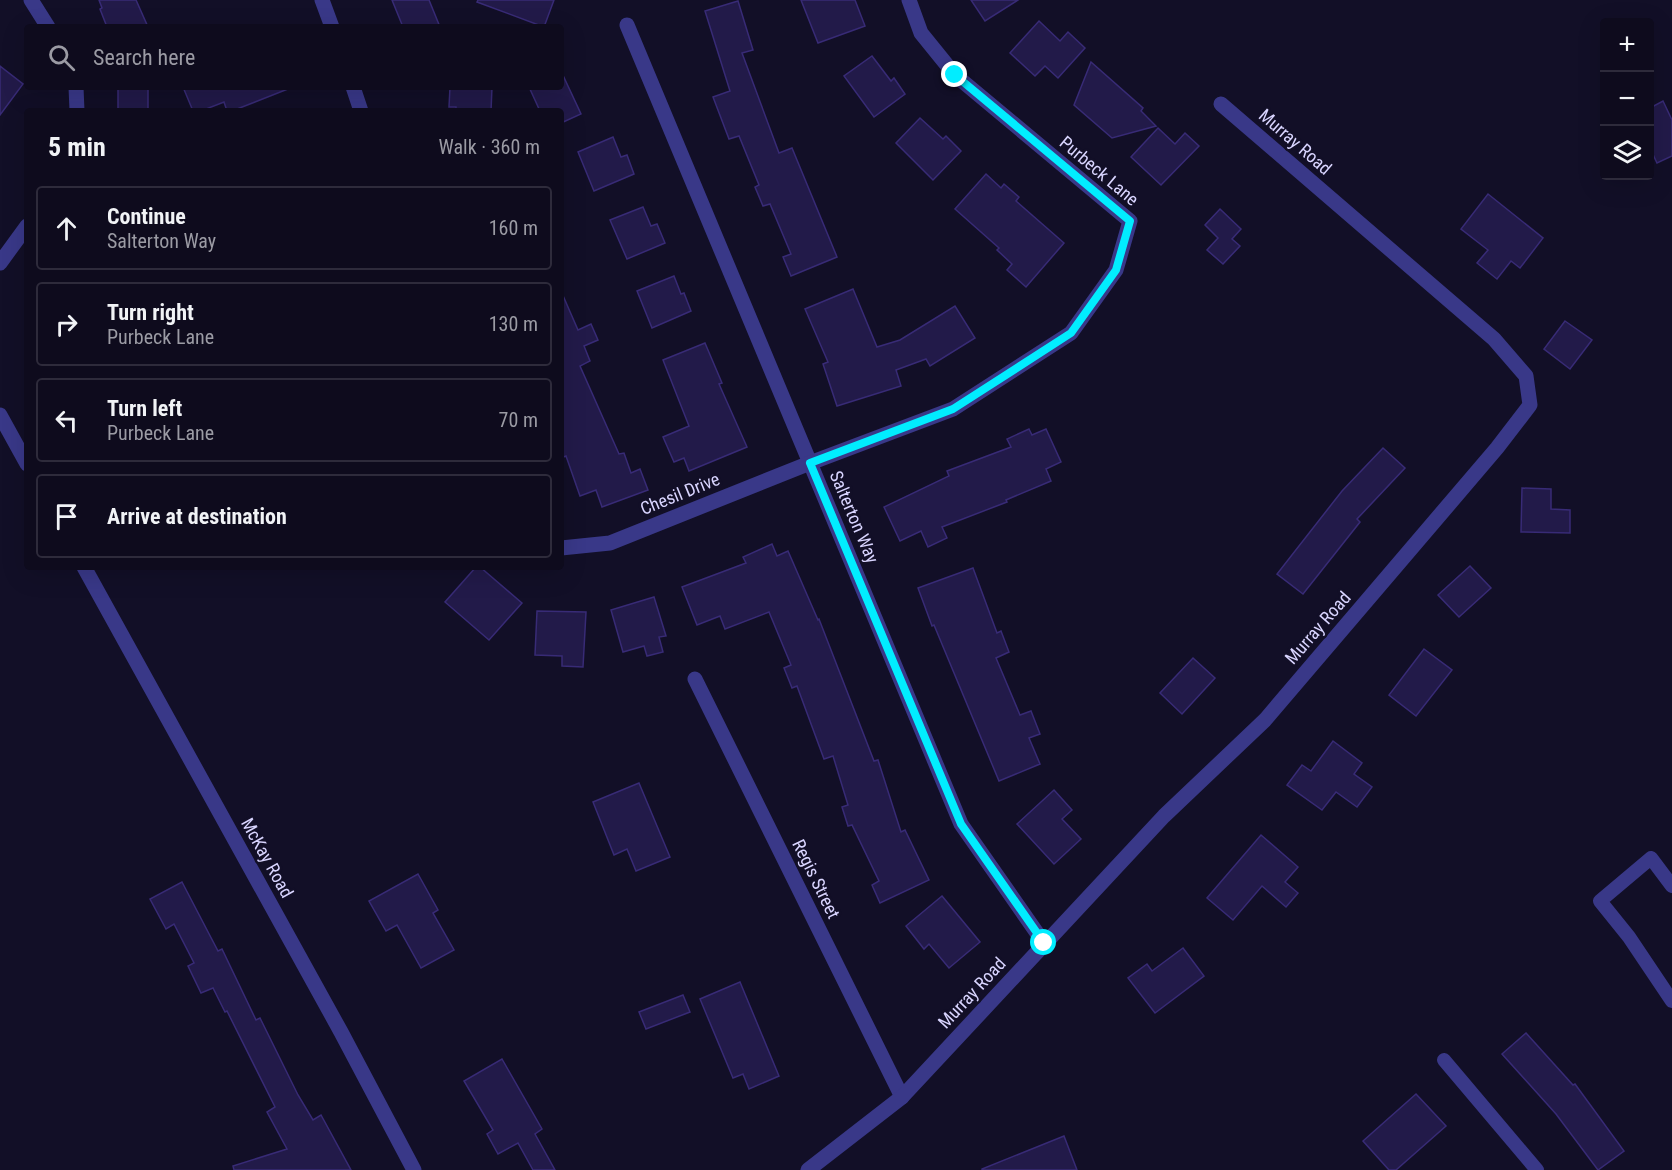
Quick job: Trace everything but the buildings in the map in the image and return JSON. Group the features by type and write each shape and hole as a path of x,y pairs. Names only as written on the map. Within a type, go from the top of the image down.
{"street":[{"path":"31,0 46,24"},
{"path":"322,0 331,24"},
{"name":"Purbeck Lane","path":"810,463 953,409 1071,333 1116,270 1130,221 955,75 921,33 909,0"},
{"name":"Salterton Way","path":"627,25 961,824 1044,943"},
{"path":"76,90 77,108"},
{"path":"354,90 360,108"},
{"name":"Murray Road","path":"808,1170 902,1097 1164,816 1264,720 1497,448 1530,405 1527,376 1494,339 1221,104"},
{"path":"0,263 24,230"},
{"path":"0,415 24,459"},
{"name":"Chesil Drive","path":"564,548 610,543 810,463"},
{"name":"McKay Road","path":"86,570 414,1170"},
{"name":"Regis Street","path":"695,678 902,1097"}],"lane":[{"path":"1672,886 1651,858 1600,901 1629,937 1672,1001"},
{"path":"1444,1060 1537,1170"}],"route":[{"path":"955,75 1130,221 1116,270 1071,333 953,409 810,463 961,824 1044,943"}]}
